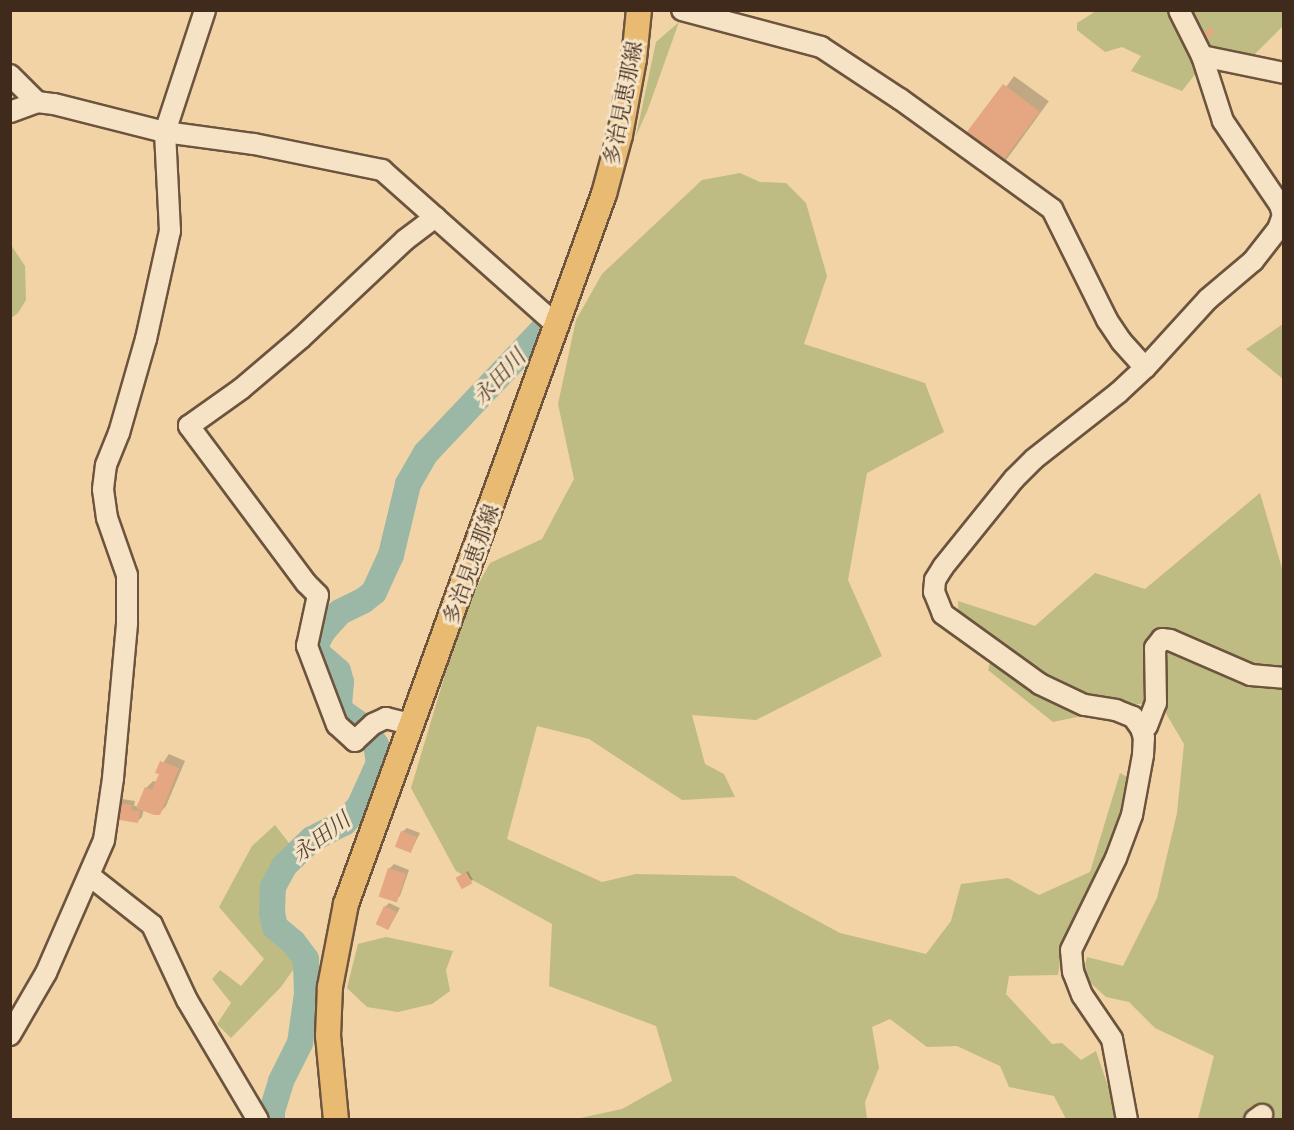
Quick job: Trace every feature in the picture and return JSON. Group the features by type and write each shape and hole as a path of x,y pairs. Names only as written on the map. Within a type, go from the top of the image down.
{"main road":[{"name":"多治見恵那線","path":"336,1119 328,1036 330,987 346,904 410,724 558,326 604,194 617,148 634,59 639,10"}],"street":[{"path":"10,1035 46,973 104,840 113,778 127,622 127,575 107,518 103,489 106,465 146,339 170,231 165,132 205,10"},
{"path":"1127,1119 1112,1038 1082,995 1073,972 1071,950 1116,858 1132,815 1143,755 1144,738 1141,728 1134,717 1116,710 1084,705 1040,684 943,614 934,592 935,580 943,567 1014,479 1034,459 1118,393 1208,299 1253,261 1278,229 1283,215 1280,205 1222,121 1202,56 1179,10"},
{"path":"688,11 821,47 900,99 1053,208 1107,320 1144,368"},
{"path":"1202,56 1284,73"},
{"path":"10,75 37,102"},
{"path":"10,112 37,102 95,113 165,132 254,144 382,170 558,326"},
{"path":"410,724 386,718 373,724 355,741 337,725 307,646 318,595 306,583 189,426 266,367 397,248 435,217"},
{"path":"1141,728 1147,726 1155,703 1155,648 1162,639 1170,640 1251,675 1284,678"},
{"path":"90,876 152,926 187,1000 258,1119"}],"shaded area":[{"path":"1096,11 1283,11 1283,26 1252,57 1220,55 1196,73 1182,91 1131,71 1141,56 1122,47 1105,52 1077,30 1077,23"},
{"path":"679,22 648,109 636,136 656,42"},
{"path":"740,173 760,182 786,183 806,203 827,276 804,344 925,383 944,432 867,473 848,580 882,656 756,720 692,715 705,764 724,774 735,797 682,800 589,739 537,726 507,839 602,882 636,874 734,876 840,933 926,954 951,921 961,884 1008,878 1039,895 1090,872 1120,773 1134,781 1093,892 1062,947 1058,975 1009,976 1006,994 1052,1044 1062,1043 1081,1060 1096,1051 1119,1119 1066,1119 1054,1096 1009,1087 1000,1066 957,1046 927,1047 890,1019 872,1027 879,1068 865,1102 867,1119 576,1119 622,1109 672,1081 656,1026 549,986 552,924 456,871 411,788 465,608 490,563 542,539 574,479 558,404 576,320 602,274 702,180"},
{"path":"11,245 25,266 26,300 18,313 11,318"},
{"path":"1283,324 1283,379 1246,349"},
{"path":"1260,493 1284,575 1283,1119 1198,1119 1214,1056 1155,1028 1129,1002 1106,997 1083,976 1087,957 1123,966 1157,898 1177,813 1184,744 1158,700 1053,722 988,670 994,647 959,622 958,601 1035,626 1095,573 1145,589"},
{"path":"275,825 292,847 267,885 264,908 269,932 298,963 281,987 231,1038 217,1024 231,1003 212,979 220,970 241,986 264,959 219,907 252,846"},
{"path":"386,937 453,951 446,970 450,991 432,1004 398,1012 367,1007 347,988 358,944"}],"building":[{"path":"1211,27 1215,33 1207,38 1204,32"},
{"path":"1003,84 1040,112 1002,161 966,134"},
{"path":"160,761 179,768 160,815 154,815 136,808 145,787 152,790 159,774 155,773"},
{"path":"117,803 132,805 131,810 140,811 138,823 114,819"},
{"path":"401,831 417,837 411,853 395,847"},
{"path":"388,868 406,874 397,902 379,897"},
{"path":"466,872 472,883 462,889 456,878"},
{"path":"384,906 397,912 388,930 376,924"}],"waterway":[{"name":"永田川","path":"272,1120 272,1111 281,1081 300,1043 307,994 306,959 293,942 275,927 272,913 273,887 284,866 312,839 344,823 359,807 379,763 376,745 362,726 342,712 339,705 341,682 338,671 316,652 317,642 323,631 340,612 363,601 374,592 391,555 408,484 426,453 547,325"}]}
